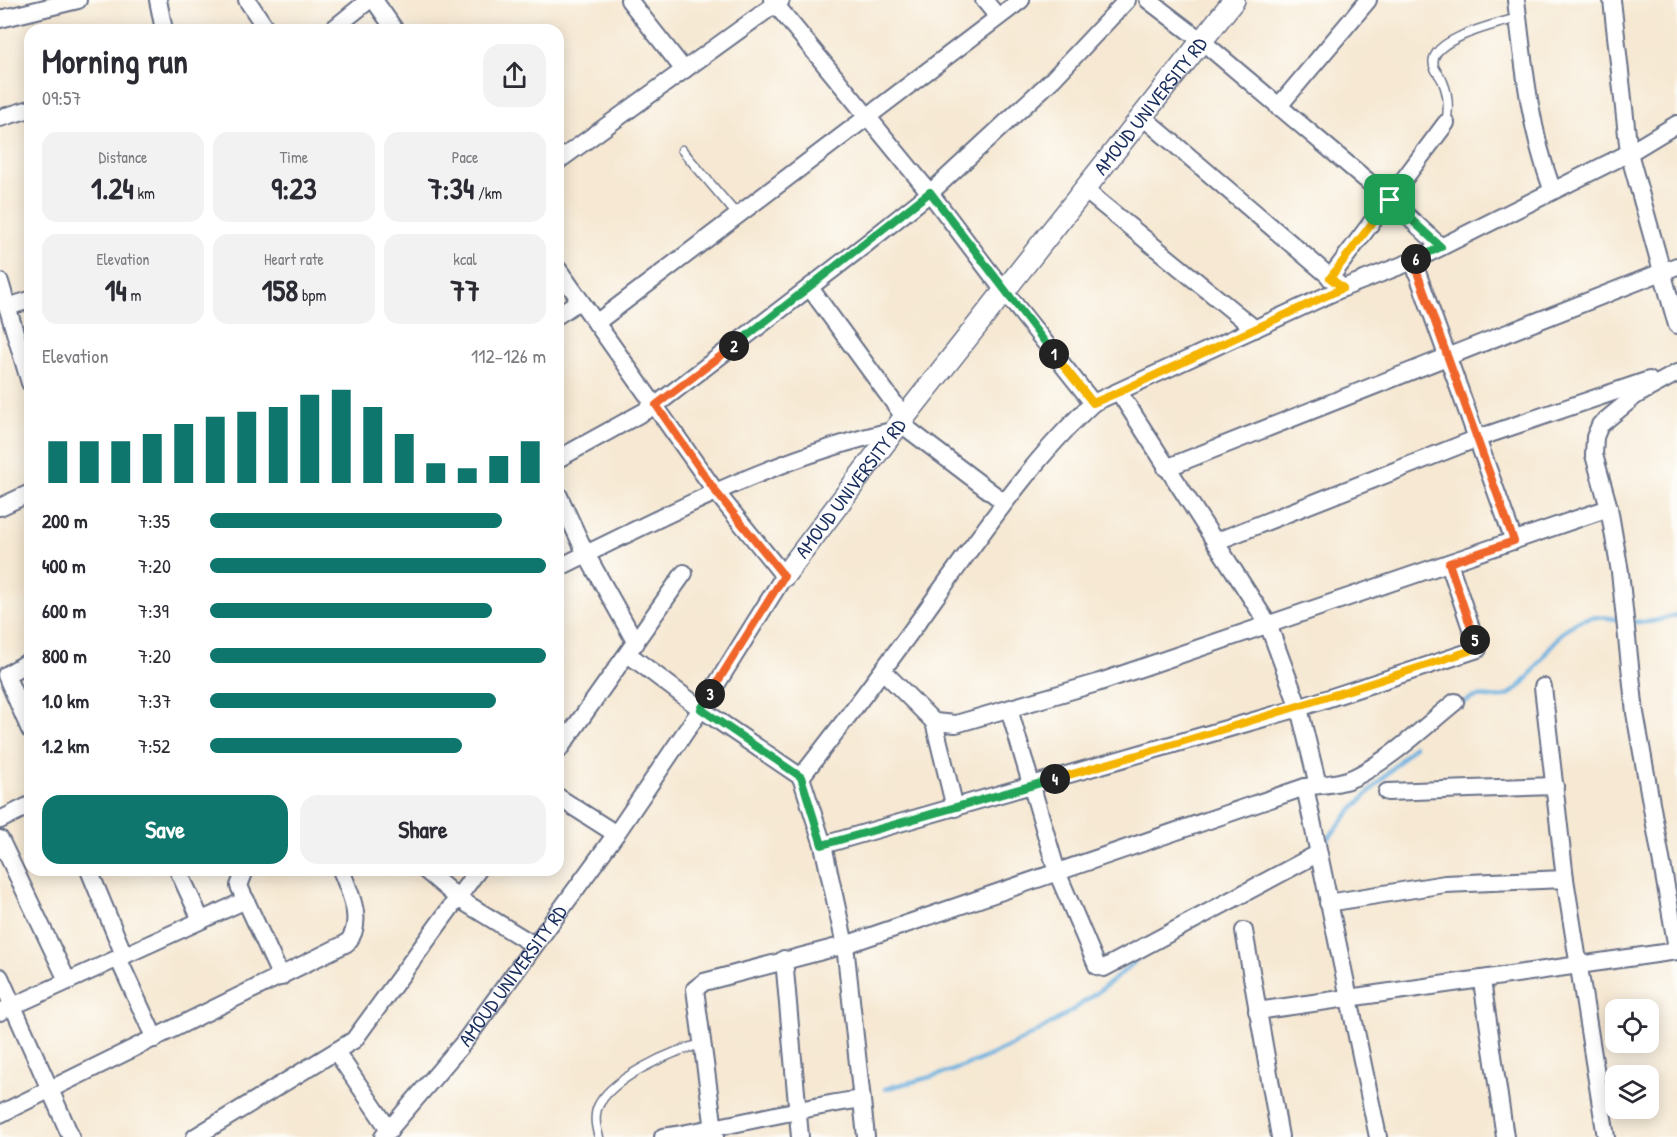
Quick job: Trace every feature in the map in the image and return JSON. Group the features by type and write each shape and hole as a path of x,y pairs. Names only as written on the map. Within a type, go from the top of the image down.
{"street":[{"path":"0,19 22,7 78,0"},
{"path":"158,0 163,24"},
{"path":"247,0 263,24"},
{"path":"339,24 369,0"},
{"path":"374,0 391,24"},
{"path":"629,0 684,70"},
{"path":"984,0 998,17"},
{"path":"596,323 1021,0"},
{"path":"564,456 656,405 810,288 930,192 1053,80 1127,0"},
{"path":"1148,0 1203,42 1390,200 1441,247"},
{"name":"AMOUD UNIVERSITY RD","path":"386,1134 465,1041 616,834 701,709 784,576 900,424 1144,118 1234,0"},
{"path":"1278,107 1368,0"},
{"path":"1516,0 1530,114 1539,152 1552,189"},
{"path":"1612,0 1629,153 1677,325"},
{"path":"564,157 776,1 930,192 1004,291 1093,403"},
{"path":"0,118 24,111"},
{"path":"1144,118 1336,283"},
{"path":"1336,283 1390,200 1446,123"},
{"path":"801,777 883,671 1004,502 1076,419 1093,403 1255,329 1336,283 1413,261 1552,189 1629,153 1677,124"},
{"path":"1086,191 1255,329"},
{"path":"1413,261 1514,541"},
{"path":"1166,468 1677,266"},
{"path":"564,278 716,492 784,576"},
{"path":"0,282 24,362"},
{"path":"810,288 900,424 1004,502"},
{"path":"564,311 579,301"},
{"path":"8,307 24,302"},
{"path":"1215,542 1478,438 1677,371"},
{"path":"1257,1011 1579,967 1677,950 1635,713 1620,572 1610,508 1594,455 1595,437 1600,425 1635,396 1677,371"},
{"path":"1119,392 1268,624 1299,708 1312,786 1317,854 1378,1137"},
{"path":"564,565 716,492 835,446 900,424"},
{"path":"0,507 24,498"},
{"path":"564,507 632,648 701,709 801,777 822,845 846,945 866,1137"},
{"path":"934,722 956,724 1097,683 1610,508"},
{"path":"822,845 1299,708 1478,648 1449,563"},
{"path":"564,744 684,573"},
{"path":"24,663 2,672 24,718"},
{"path":"883,671 934,722 955,808"},
{"path":"1544,687 1565,879 1606,1137"},
{"path":"715,1133 695,989 704,982 784,959 846,945 1312,786 1338,783 1354,777 1382,760 1455,702"},
{"path":"1009,709 1057,872 1097,966 1104,968 1317,854"},
{"path":"1387,792 1555,786"},
{"path":"564,801 616,834"},
{"path":"0,820 24,807"},
{"path":"0,839 67,980"},
{"path":"91,876 155,1039"},
{"path":"181,876 201,920"},
{"path":"243,876 239,886 281,977"},
{"path":"0,1114 347,943 353,936 356,919 343,876"},
{"path":"432,876 459,899 534,945"},
{"path":"195,1137 337,1053 354,1040 474,876"},
{"path":"1328,903 1445,884 1565,879"},
{"path":"7,1009 246,900"},
{"path":"1244,931 1281,1137"},
{"path":"784,959 800,1137"},
{"path":"0,977 7,1009 50,1089 71,1137"},
{"path":"1482,981 1505,1137"},
{"path":"337,1053 386,1134"},
{"path":"663,1137 715,1133 798,1108 861,1099"}],"lane":[{"path":"1446,123 1448,102 1443,82 1434,65 1434,58 1442,48 1462,34 1518,18"},
{"path":"682,150 739,216"},
{"path":"599,1137 595,1123 597,1110 603,1099 650,1063 680,1049 703,1044"}],"waterway":[{"path":"1459,706 1475,697 1500,697 1513,692 1527,679 1563,632 1583,619 1603,617 1646,622 1677,615"},
{"path":"1321,847 1348,814 1414,746"},
{"path":"885,1089 956,1069 1030,1036 1076,1007 1120,975 1140,957"}],"route":[{"path":"930,192 1004,291 1093,403 1343,288 1330,278 1390,200 1441,247 1413,261 1514,541 1449,563 1478,648 1299,708 822,845 801,777 701,709 784,576 716,492 656,405 810,288 930,192"}]}
